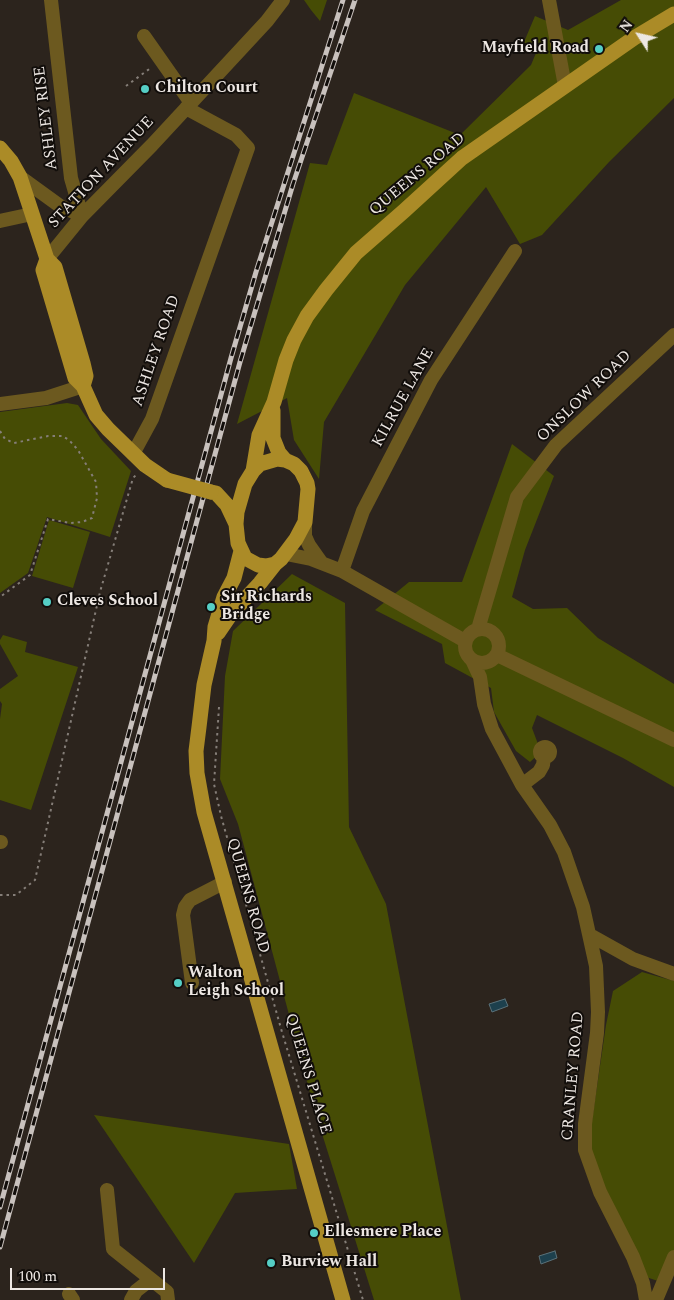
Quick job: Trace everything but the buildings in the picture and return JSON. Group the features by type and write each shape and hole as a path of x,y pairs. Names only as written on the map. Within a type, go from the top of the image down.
{"main road":[{"name":"QUEENS ROAD","path":"249,477 259,435 274,402 294,340 307,316 356,253 462,158 634,38 674,14"},
{"path":"0,148 11,161 20,177 47,260 43,270 75,378 83,386 96,415 145,466 167,480 213,493 233,490 249,477 260,464 267,461 285,460 294,464 301,471 308,489 304,522 296,539 280,559 266,566 258,565 245,558 238,543 237,512 249,477"},
{"name":"QUEENS ROAD","path":"274,402 273,438 279,453 285,460"},
{"path":"213,493 227,505 236,524"},
{"name":"QUEENS ROAD","path":"241,551 234,578 220,608 215,627 214,641 204,685 196,751 197,773 204,812 340,1299"},
{"name":"QUEENS ROAD","path":"214,641 231,614 280,559"}],"street":[{"name":"ASHLEY RISE","path":"51,0 71,178 82,216"},
{"name":"STATION AVENUE","path":"47,260 82,216 189,106 267,21 283,0"},
{"path":"549,0 565,86"},
{"path":"144,36 189,106"},
{"name":"ASHLEY ROAD","path":"133,454 152,419 248,148 236,135 189,106"},
{"name":"ASHLEY RISE","path":"20,177 60,206 82,216"},
{"path":"0,221 32,214"},
{"name":"KILRUE LANE","path":"342,571 363,511 431,380 515,250"},
{"name":"ONSLOW ROAD","path":"478,629 517,497 556,445 674,335"},
{"path":"0,404 46,398 83,386"},
{"path":"304,522 305,536 321,562"},
{"path":"280,559 321,562 342,571 466,641"},
{"path":"486,629 496,636 499,647 496,655 490,661 484,663 472,660 466,653 466,641 473,631 486,629"},
{"path":"496,655 674,740"},
{"name":"CRANLEY ROAD","path":"472,660 480,677 484,704 492,729 522,785 550,825 564,852 581,900 596,966 598,1019 585,1124 584,1150 600,1192 633,1257 643,1283 646,1300"},
{"path":"522,785 539,772 543,765 544,757"},
{"path":"192,983 183,914 185,907 190,900 225,882"},
{"path":"590,936 633,959 674,974"},
{"path":"107,1190 112,1249 167,1292 168,1300"},
{"path":"656,1300 674,1257"},
{"path":"131,1300 136,1291 150,1280"}],"path":[{"path":"126,86 161,61"},
{"path":"0,431 5,439 14,444 48,436 62,436 69,440 78,450 96,482 97,498 92,518 82,522 70,523 48,519 30,575 0,597"},
{"path":"0,895 16,895 35,880 100,592 133,478 145,466"},
{"name":"QUEENS PLACE","path":"219,707 214,784 221,816 282,1032 363,1300"}],"green space":[{"path":"304,0 327,0 320,21 311,10"},
{"path":"621,0 674,0 674,98 609,162 542,235 520,244 486,187 405,285 324,422 319,479 294,440 287,398 237,424 310,163 327,165 354,93 460,135 531,65 536,53 524,42 535,16 568,30"},
{"path":"67,403 78,405 101,439 131,471 110,537 47,517 28,573 0,593 0,412"},
{"path":"512,444 554,476 525,550 512,597 533,609 567,608 598,638 674,684 674,787 623,758 537,715 532,728 541,752 530,762 516,751 494,712 491,688 445,663 442,644 375,610 409,582 462,582"},
{"path":"49,520 90,532 73,588 32,576"},
{"path":"292,574 345,603 349,827 386,904 461,1300 374,1300 314,1108 238,824 220,779 225,676 233,631"},
{"path":"3,635 27,642 25,652 78,667 31,810 0,800 0,719 2,704 0,701 0,689 18,676 0,644"},
{"path":"642,972 674,981 674,1252 661,1282 643,1276 597,1175 588,1148 606,1025 613,991"},
{"path":"94,1115 289,1144 297,1189 235,1193 194,1263"}],"water":[{"path":"505,999 508,1006 492,1012 489,1004"},
{"path":"555,1251 557,1258 541,1264 539,1256"}],"railway":[{"path":"0,1207 231,358 256,272 343,0"},
{"path":"0,1247 240,362 293,184 355,0"}],"place":[{"name":"Mayfield Road","path":"599,49"},
{"name":"Chilton Court","path":"145,89"},
{"name":"Cleves School","path":"47,602"},
{"name":"Sir Richards Bridge","path":"211,607"},
{"name":"Walton Leigh School","path":"178,983"},
{"name":"Ellesmere Place","path":"314,1233"},
{"name":"Burview Hall","path":"271,1263"}]}
